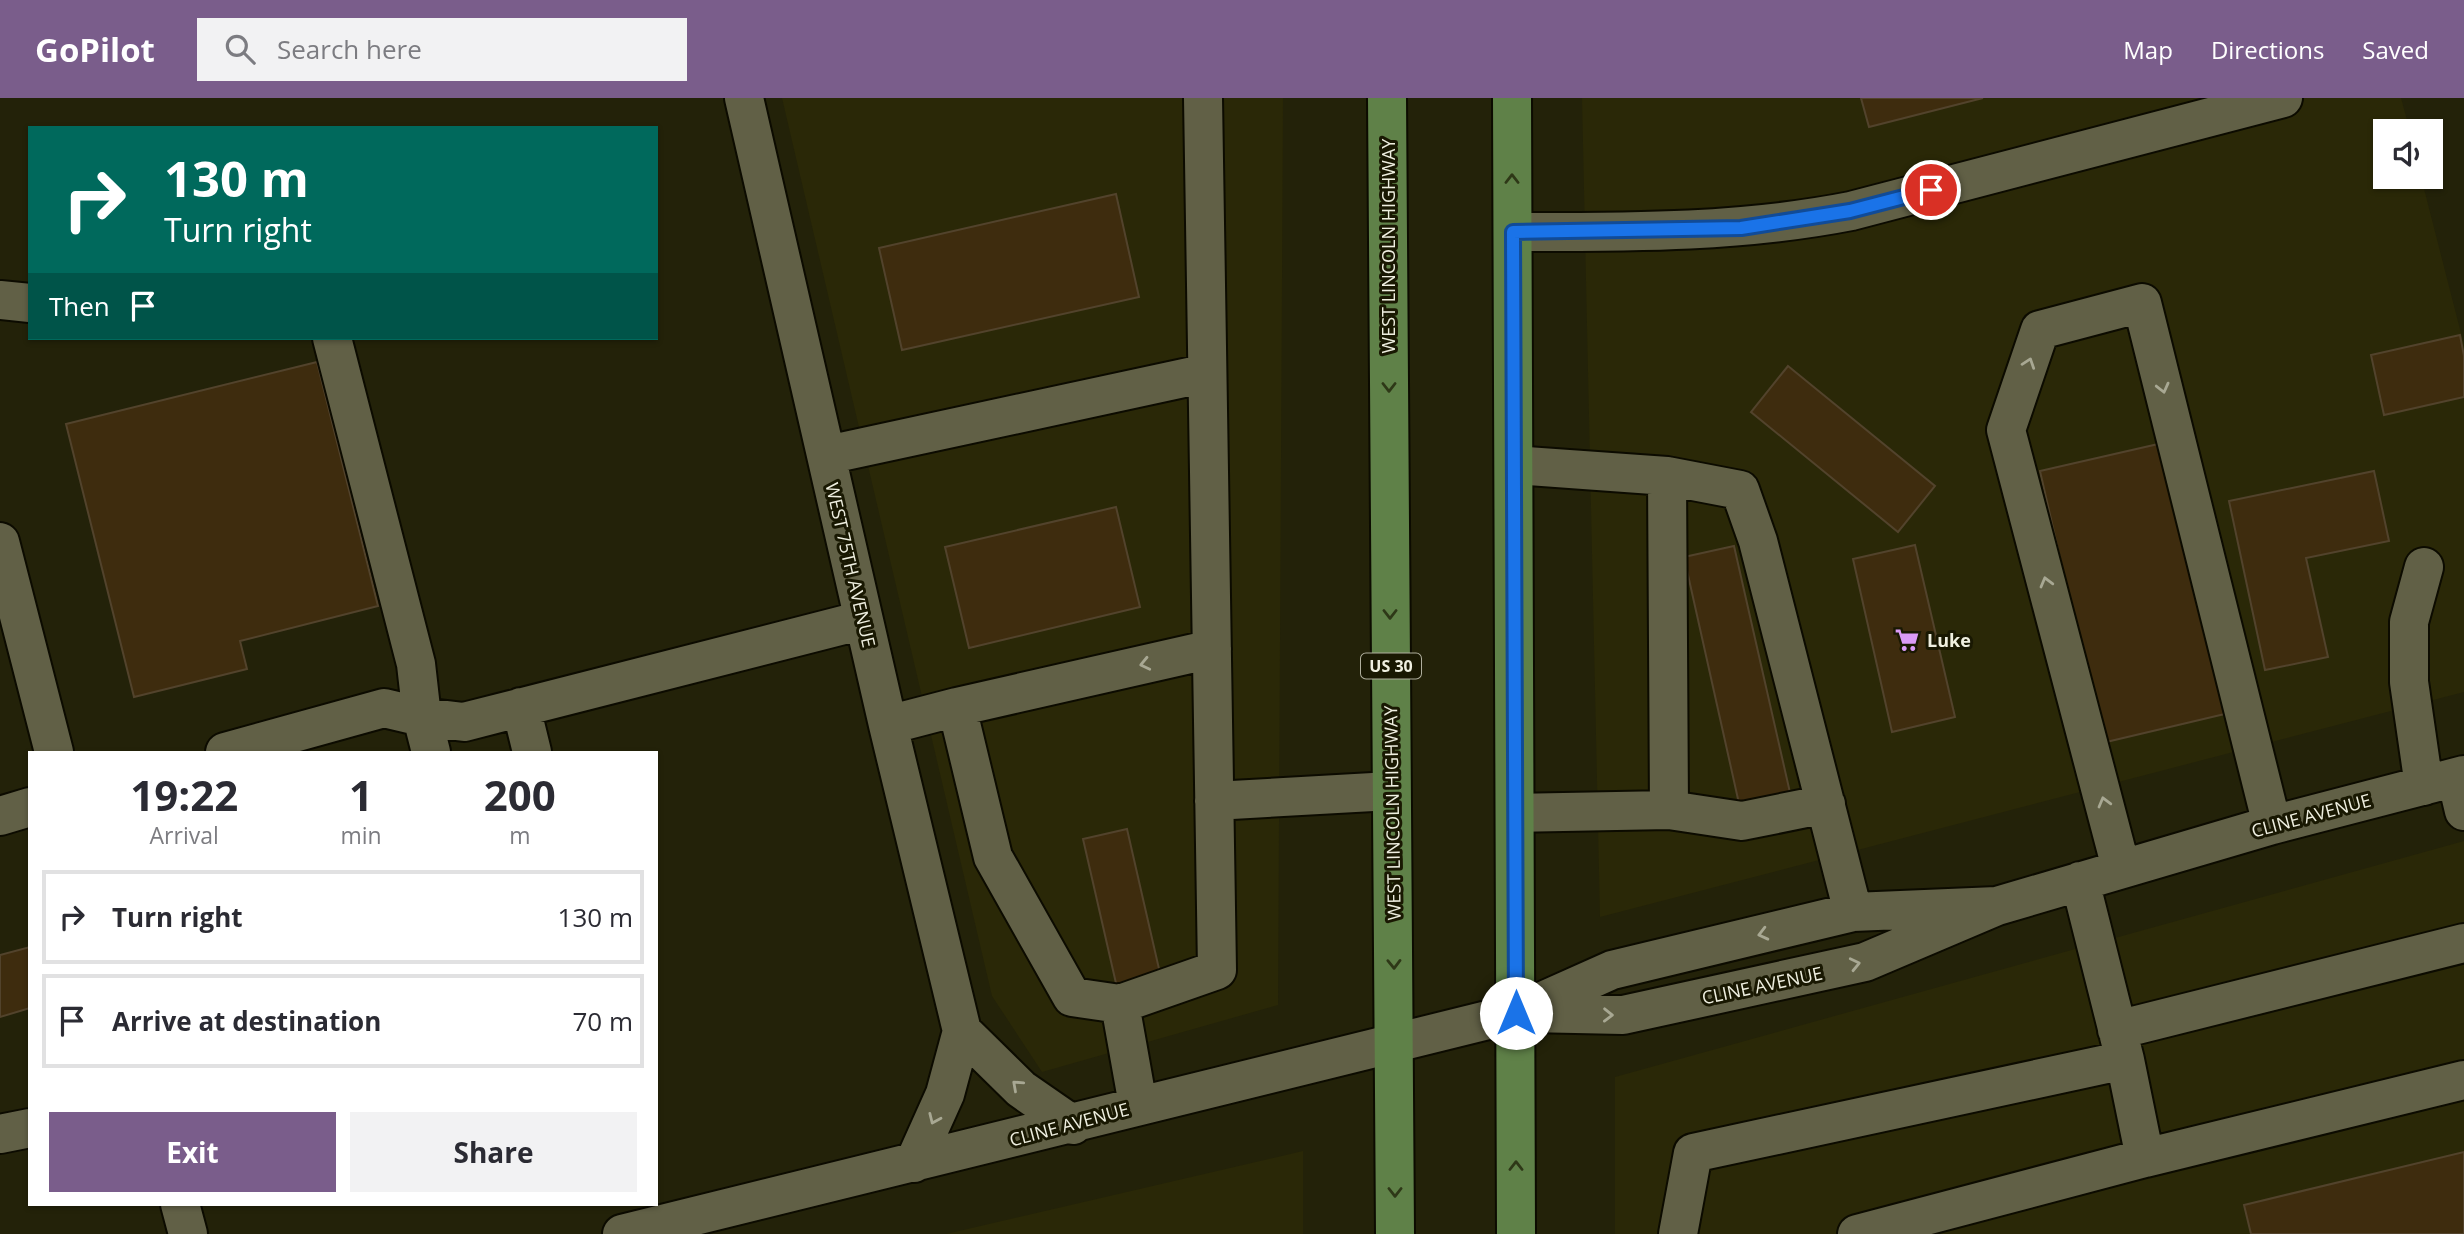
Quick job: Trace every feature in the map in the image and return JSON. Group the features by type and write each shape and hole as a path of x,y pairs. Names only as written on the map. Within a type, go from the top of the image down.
{"main road":[{"name":"WEST LINCOLN HIGHWAY","path":"1387,98 1395,1234"},
{"path":"1512,98 1517,813 1516,1234"}],"street":[{"name":"WEST 75TH AVENUE","path":"744,98 863,620 962,1031 945,1094 915,1163"},
{"path":"957,707 993,857 1072,997 1120,1004 1217,970 1203,98"},
{"path":"1513,232 1741,228 1796,222 1850,211 2283,98"},
{"path":"0,300 28,303"},
{"path":"2121,868 2006,430 2040,330 2142,303 2272,825"},
{"path":"333,340 416,664 427,735"},
{"path":"827,455 1207,373"},
{"path":"1514,465 1667,476 1740,489 1758,541 1853,912"},
{"path":"1667,476 1669,810"},
{"path":"0,542 54,751"},
{"path":"2424,567 2409,622 2409,682 2452,787"},
{"path":"427,735 464,722 863,620"},
{"path":"888,725 1212,649"},
{"path":"521,707 532,751"},
{"path":"229,751 384,708 427,735"},
{"name":"CLINE AVENUE","path":"1516,1013 1623,1015 1865,962 1997,906 2121,868 2272,825 2452,787"},
{"path":"1214,801 1391,790"},
{"path":"1517,813 1669,810 1742,821 1826,804"},
{"path":"0,816 28,808"},
{"path":"2080,881 2121,1045 2145,1158"},
{"name":"CLINE AVENUE","path":"622,1234 754,1219 915,1163 1073,1125 1138,1105 1516,1013 1612,970 1853,912 1997,906"},
{"path":"1678,1234 1693,1153 2121,1045 2464,943"},
{"path":"1120,1004 1138,1105"},
{"path":"962,1031 1021,1089 1073,1125"},
{"path":"1857,1234 2145,1158 2464,1080"},
{"path":"0,1134 28,1128"},
{"path":"181,1206 188,1234"}],"shaded area":[{"path":"782,98 1283,98 1278,1005 1042,1072 992,996"},
{"path":"1582,98 2401,98 2407,119 2373,119 2373,189 2424,189 2464,345 2464,692 1600,917"},
{"path":"2464,841 2464,1234 1615,1234 1615,1077"},
{"path":"1303,1151 1303,1234 946,1234"}],"building":[{"path":"1861,98 1983,98 1869,127"},
{"path":"1116,194 1139,297 902,350 879,248"},
{"path":"2460,335 2464,356 2464,397 2384,415 2371,355"},
{"path":"317,362 378,606 240,641 247,669 134,697 66,424"},
{"path":"1788,366 1935,486 1898,532 1751,412"},
{"path":"2167,442 2229,713 2102,743 2040,471"},
{"path":"2374,471 2389,541 2306,558 2328,657 2265,670 2229,501"},
{"path":"1116,507 1140,607 969,648 945,547"},
{"path":"1915,545 1955,717 1892,732 1853,559"},
{"path":"1734,546 1791,797 1740,808 1684,557"},
{"path":"1127,829 1162,982 1118,992 1083,839"},
{"path":"28,948 28,1009 0,1017 0,955"},
{"path":"2464,1152 2464,1234 2251,1234 2244,1205"}],"place":[{"name":"Luke","path":"1907,640"}],"route":[{"path":"1516,1013 1513,232 1741,228 1796,222 1931,190"}]}
